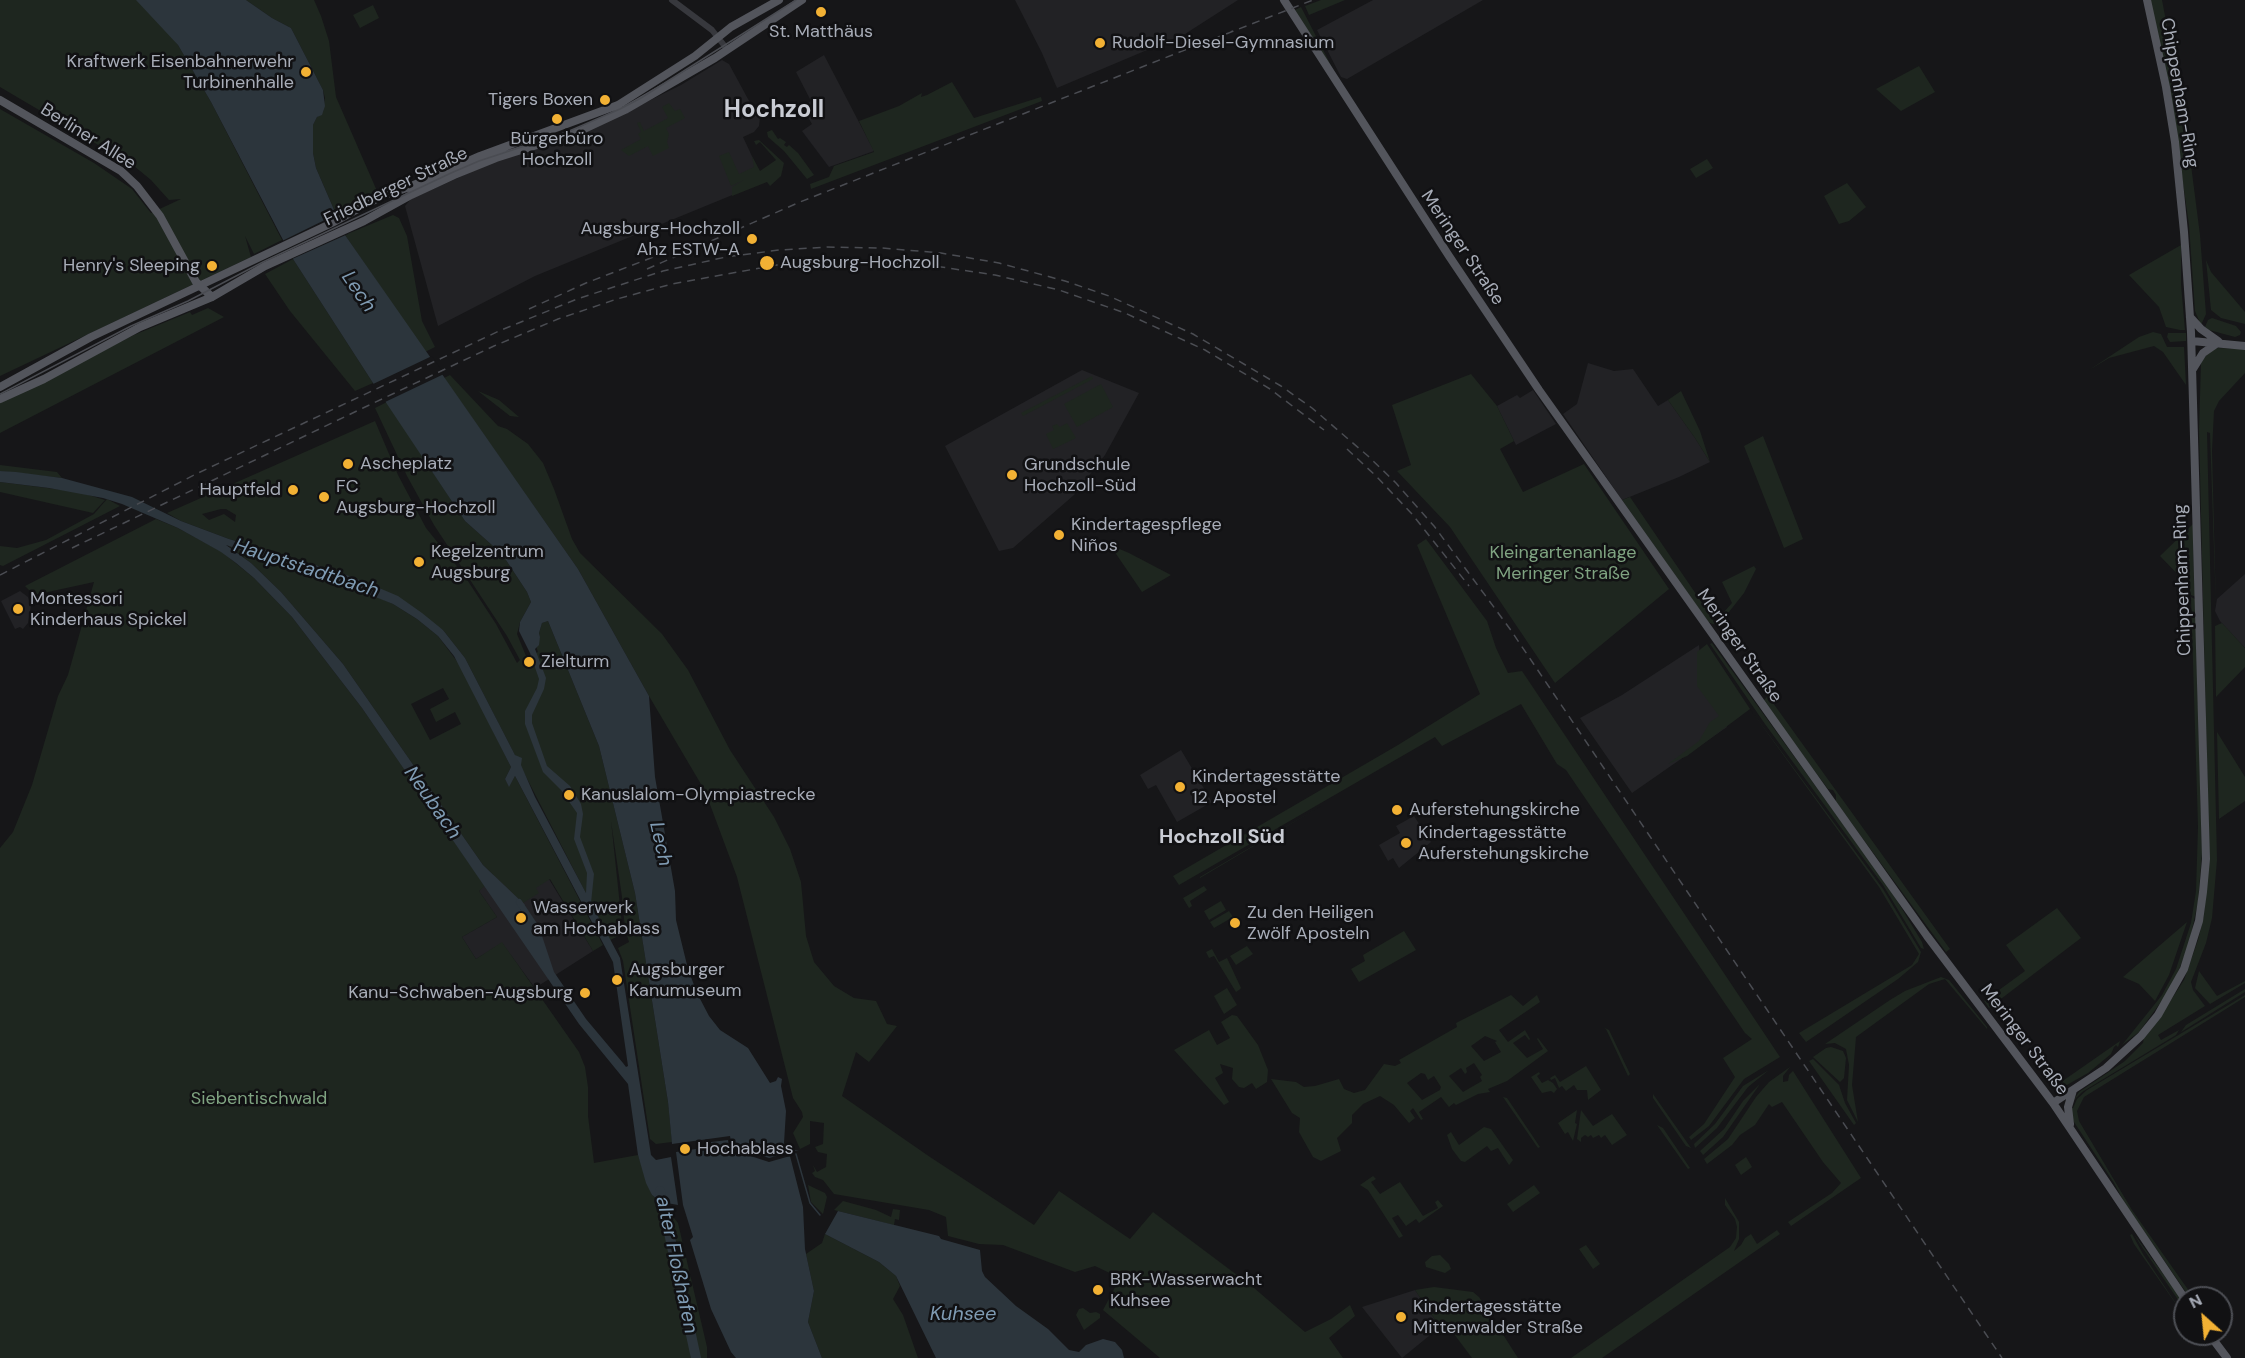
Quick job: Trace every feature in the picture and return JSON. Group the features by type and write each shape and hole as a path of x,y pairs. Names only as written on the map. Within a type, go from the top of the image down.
{"main road":[{"name":"Friedberger Straße","path":"0,387 96,334 332,223 382,196 407,188 480,156 618,105 679,67 731,27 779,0"},
{"name":"Friedberger Straße","path":"0,399 44,379 124,335 212,297 265,266 364,221 454,175 496,158 578,132 607,118 690,73 802,0"},
{"name":"Meringer Straße","path":"1284,0 1449,256 1539,390 1927,936 2053,1103 2176,1286"},
{"name":"Chippenham-Ring","path":"2053,1103 2122,1054 2158,1015 2184,969 2199,921 2206,859 2192,340 2175,142 2166,87 2147,0"},
{"name":"Berliner Allee","path":"0,100 121,171 137,186 160,216 190,271 200,286 212,297"},
{"path":"2190,317 2201,329 2220,343"},
{"path":"2192,340 2245,346"},
{"path":"2193,369 2204,353 2220,343"},
{"path":"2070,1129 2068,1107 2073,1090"}],"street":[{"path":"672,0 719,37 727,49"}],"shaded area":[{"name":"Rudolf-Diesel-Gymnasium","path":"1015,0 1238,0 1185,34 1057,88"},
{"path":"1373,0 1483,0 1347,79 1341,77 1317,30"},
{"path":"824,55 874,151 829,167 802,131 812,124 802,107 811,101 796,72"},
{"path":"722,60 729,64 760,117 759,126 754,132 743,137 764,182 535,276 438,326 405,206 411,199 493,162 610,120 681,85"},
{"path":"1588,363 1614,371 1633,369 1658,406 1668,400 1710,462 1622,500 1563,414 1577,404"},
{"name":"Grundschule Hochzoll-Süd","path":"1082,370 1139,393 1105,455 1074,495 1013,548 999,551 945,446"},
{"path":"1533,390 1556,424 1516,445 1497,406 1517,395 1520,398"},
{"path":"2245,574 2245,648 2220,621 2215,611 2217,599"},
{"name":"Montessori Kinderhaus Spickel","path":"20,591 28,597 31,606 28,623 23,629 20,627 15,629 1,601"},
{"path":"1699,645 1702,687 1727,727 1632,793 1580,718 1622,695"},
{"name":"Kindertagesstätte 12 Apostel","path":"1181,750 1212,802 1177,822 1156,785 1148,789 1140,775"},
{"name":"Kindertagesstätte Auferstehungskirche","path":"1414,816 1431,842 1399,868 1393,858 1388,861 1379,845 1400,833 1396,826"},
{"path":"525,840 593,951 535,988 502,943 476,959 462,937 497,917 479,891"},
{"name":"Kindertagesstätte Mittenwalder Straße","path":"1415,1290 1440,1327 1402,1358 1362,1307"}],"green space":[{"path":"0,0 145,0 178,45 211,102 282,240 254,254 245,236 251,257 0,376 0,109 94,163 132,189 151,213 181,199 169,200 151,180 134,166 0,87"},
{"path":"246,0 314,0 321,16 329,41 336,97 377,191 336,214 316,168 313,153 313,125 323,112 325,98 323,90 291,28"},
{"path":"1321,0 1345,0 1309,15 1305,6"},
{"path":"2150,0 2162,0 2186,126 2200,235 2206,314 2201,325 2195,311 2189,225 2170,91"},
{"path":"373,5 379,18 360,28 353,15"},
{"path":"1301,7 1336,75 1295,10"},
{"path":"1919,66 1935,92 1901,111 1876,89"},
{"path":"952,82 974,118 1041,97 1042,101 811,189 810,184 829,177 834,166 874,152 859,121 899,106 922,93 921,97 927,95"},
{"path":"669,103 675,111 680,109 685,118 666,128 669,134 667,142 669,148 653,156 648,146 629,156 621,150 641,139 637,123 640,122 644,131 668,118 662,107"},
{"path":"772,130 778,139 786,142 784,145 787,147 789,145 798,153 814,175 807,179 784,151 768,137 767,132"},
{"path":"759,140 784,163 781,176 770,186 767,182 732,196 732,187 744,180 731,186 719,156 729,152 739,174 754,167 752,156 760,171 776,160 760,142 756,145 754,141"},
{"path":"1707,159 1713,168 1696,178 1690,169"},
{"path":"1847,183 1866,207 1849,221 1839,224 1824,196"},
{"path":"393,215 399,218 407,236 422,321 435,347 425,352 345,235"},
{"path":"2181,245 2181,284 2185,330 2166,327 2159,307 2129,275"},
{"path":"293,259 373,383 355,391 290,311 265,274"},
{"path":"2206,260 2211,272 2245,312 2245,324 2221,318 2211,310"},
{"path":"208,308 224,317 0,433 0,403 134,335 190,312 192,315"},
{"path":"2212,318 2236,326 2241,332 2240,335 2235,337 2209,330 2205,327 2208,320"},
{"path":"2153,332 2161,334 2167,347 2184,347 2186,385 2163,352 2154,346 2109,358 2089,370 2139,337"},
{"path":"2168,333 2186,333 2186,341 2170,342 2167,337"},
{"path":"2217,348 2245,349 2245,373 2219,401 2214,411 2212,451 2216,608 2210,433 2207,432 2217,860 2212,918 2206,943 2191,982 2193,990 2205,1006 2158,1035 2161,1040 2179,1030 2176,1035 2082,1092 2073,1101 2079,1092 2125,1061 2143,1043 2144,1038 2184,980 2204,915 2209,850 2199,430 2201,363 2208,352"},
{"name":"Kleingartenanlage Meringer Straße","path":"1471,374 1497,406 1514,441 1500,449 1523,492 1584,464 1669,589 1555,683 1450,527 1397,471 1411,465 1392,405"},
{"path":"450,375 498,426 507,429 528,444 543,463 572,539 580,553 662,634 688,670 730,750 774,817 790,849 801,882 806,936 814,962 834,986 854,998 876,1001 887,1024 897,1026 869,1062 856,1052 842,1096 1034,1225 1059,1191 1130,1239 1153,1212 1253,1287 1305,1332 1331,1319 1350,1305 1355,1316 1329,1338 1343,1358 1160,1358 1103,1310 1120,1278 1095,1266 1075,1272 1003,1245 979,1244 948,1236 946,1217 929,1210 834,1194 823,1180 815,1177 812,1173 815,1171 813,1165 817,1172 826,1167 827,1154 818,1152 815,1147 823,1144 824,1123 810,1121 810,1144 800,1149 793,1133 803,1117 802,1112 793,1098 737,877 705,791 578,569 444,378"},
{"path":"1092,376 1093,379 1023,416 1021,413"},
{"path":"1101,384 1113,407 1077,427 1064,404"},
{"path":"478,391 499,400 519,417 510,416"},
{"path":"1681,391 1700,431 1710,462 1668,400"},
{"path":"387,402 465,521 502,554 527,592 531,602 520,622 517,634 526,656 522,659 538,652 536,646 542,623 548,621 599,746 635,893 668,1102 672,1142 656,1144 650,1139 623,961 618,948 629,942 625,929 611,821 623,934 610,940 465,658 443,630 339,572 229,539 181,521 167,513 375,421 398,475 426,528 464,575 496,624 517,663 520,660 507,636 434,525 407,476 375,408","holes":["226,509 236,515 235,522 224,514 209,520 202,514"]},
{"path":"1067,423 1076,438 1053,449 1046,434 1054,430 1052,426 1057,424 1060,427"},
{"path":"1763,436 1803,539 1784,548 1744,446"},
{"path":"0,465 57,472 62,478 0,471"},
{"path":"0,482 79,492 105,500 93,513 0,492"},
{"path":"1630,497 1715,622 1732,603 1722,582 1754,566 1756,569 1744,593 1721,622 1713,624 1708,622 1622,500"},
{"path":"107,499 120,506 3,566 0,565 0,546 17,548 46,540 94,514"},
{"name":"Siebentischwald","path":"156,519 222,552 254,578 292,617 362,708 485,886 479,891 497,917 462,937 476,959 502,942 579,1052 585,1067 588,1087 588,1116 594,1163 638,1155 652,1195 661,1202 678,1223 707,1347 707,1358 0,1358 0,848 13,832 32,785 58,696 68,675 94,582 34,595 25,586"},
{"path":"2193,524 2196,597 2191,595 2188,585 2160,556"},
{"path":"1426,539 1487,621 1508,673 1522,671 1780,1057 1744,1079 1709,1126 1691,1140 1689,1137 1704,1124 1735,1077 1723,1058 1752,1039 1745,1033 1566,770 1557,764 1521,704 1442,746 1435,737 1179,885 1173,876 1398,745 1480,694 1417,545"},
{"path":"226,544 366,592 393,604 438,636 462,668 511,767 505,779 509,786 515,776 603,945 593,951 550,879 536,888 539,893 523,903 483,865 343,664 281,592 251,563","holes":["443,688 449,699 430,709 436,722 455,712 461,724 430,740 411,704"]},
{"path":"1110,545 1129,553 1171,575 1142,592"},
{"path":"2191,597 2195,599 2202,853 2198,902 2189,944 2166,995 2139,1032 2122,1045 2162,995 2176,969 2191,923 2196,891 2198,827"},
{"path":"2222,623 2245,648 2245,667 2216,697 2215,626"},
{"path":"1712,643 1890,889 1924,949 1921,948 1883,885 1765,724 1710,644"},
{"path":"1707,644 1750,709 1687,756 1668,764 1699,741 1710,722 1719,716 1697,686 1697,652"},
{"path":"1768,696 1950,949 1946,952 1836,802 1833,790 1828,789 1763,701"},
{"path":"1750,709 1883,889 1921,952 1918,962 1898,979 1806,1042 1799,1033 1912,965 1919,954 1879,887"},
{"path":"2217,732 2245,777 2245,801 2219,819"},
{"path":"1321,806 1200,878 1200,877"},
{"path":"1204,886 1207,890 1190,901 1192,906 1189,908 1183,898"},
{"path":"1221,901 1226,910 1209,920 1204,911"},
{"path":"2057,908 2081,938 1989,1008 1984,1001 2025,971 2006,945"},
{"path":"1229,911 1233,917 1214,928 1210,922"},
{"path":"2187,922 2169,975 2155,1001 2139,984 2123,977"},
{"path":"1404,931 1416,950 1359,982 1351,969 1365,961 1363,955"},
{"path":"1247,946 1253,954 1236,965 1230,956"},
{"path":"1212,949 1219,962 1227,958 1241,988 1236,992 1214,956 1209,958 1206,952"},
{"path":"2199,971 2217,996 2245,981 2245,983 2210,1004 2195,988"},
{"path":"1941,977 1949,980 1987,1029 1945,979 1929,984 1856,1037 1852,1085 1858,1122 1847,1100 1849,1065 1846,1049 1835,1043 1825,1044 1905,991"},
{"path":"1227,988 1237,1005 1224,1014 1214,996"},
{"path":"2245,989 2245,992 2181,1032 2186,1025"},
{"path":"1511,995 1523,1006 1537,995 1540,1002 1499,1030 1508,1042 1525,1030 1530,1039 1525,1035 1513,1043 1527,1058 1543,1049 1538,1038 1548,1051 1507,1081 1488,1089 1490,1092 1478,1094 1449,1107 1441,1097 1419,1112 1423,1119 1421,1120 1413,1108 1410,1111 1415,1118 1409,1123 1394,1105 1380,1096 1363,1104 1352,1115 1352,1123 1337,1138 1341,1151 1321,1161 1313,1157 1299,1132 1300,1118 1292,1113 1271,1079 1296,1082 1304,1087 1339,1079 1344,1089 1354,1093 1365,1090 1384,1064 1395,1066 1401,1063 1399,1060 1457,1027 1456,1023","holes":["1485,1036 1497,1041 1495,1042 1501,1052 1484,1061 1471,1046","1474,1063 1482,1075 1480,1077 1482,1081 1463,1092 1449,1076 1461,1068 1465,1074 1466,1068","1421,1073 1425,1074 1428,1080 1434,1076 1441,1087 1440,1090 1422,1100 1407,1083"]},
{"path":"2245,995 2084,1097 2077,1111 2079,1121 2132,1210 2186,1286 2182,1286 2125,1204 2072,1119 2070,1108 2073,1108 2077,1099 2087,1090"},
{"path":"1232,1015 1237,1016 1258,1045 1268,1070 1267,1082 1256,1089 1252,1083 1244,1088 1239,1087 1232,1079 1233,1068 1220,1064 1223,1073 1215,1078 1229,1102 1224,1105 1174,1050 1209,1030 1217,1045 1230,1038 1221,1022"},
{"path":"1603,1027 1609,1030 1630,1074 1628,1076 1606,1029"},
{"path":"2120,1041 2111,1054 2088,1073 2058,1090 2054,1087"},
{"path":"1831,1047 1843,1051 1846,1058 1844,1078 1840,1082 1813,1057"},
{"path":"1813,1059 1839,1085 1845,1103 1856,1123 1854,1125 1809,1061"},
{"path":"1586,1066 1601,1090 1588,1100 1587,1090 1577,1090 1574,1085 1566,1091 1562,1086 1559,1088 1555,1078 1551,1080 1550,1078 1555,1075 1560,1082"},
{"path":"1790,1067 1783,1076 1783,1082 1788,1081 1793,1071 1861,1178 1791,1226 1788,1222 1832,1193 1841,1183 1823,1162 1782,1102 1772,1107 1769,1104 1755,1125 1740,1135 1732,1145 1707,1164 1704,1159 1728,1139 1769,1082"},
{"path":"1769,1070 1748,1087 1717,1128 1695,1148 1694,1144 1715,1124 1743,1086"},
{"path":"1539,1072 1537,1076 1542,1083 1548,1080 1553,1083 1557,1089 1554,1093 1551,1091 1542,1093 1531,1077"},
{"path":"1760,1084 1723,1137 1703,1155 1700,1151 1724,1129 1743,1101"},
{"path":"1653,1094 1691,1148 1686,1146 1653,1098"},
{"path":"1503,1097 1507,1098 1540,1147 1538,1148"},
{"path":"1577,1110 1573,1141 1568,1132 1565,1134 1558,1123"},
{"path":"1581,1110 1593,1126 1612,1114 1627,1135 1612,1145 1605,1135 1601,1138 1599,1135 1593,1138 1591,1135 1588,1137 1585,1135 1581,1138 1581,1142 1577,1139"},
{"path":"1657,1125 1663,1128 1690,1168 1688,1169"},
{"path":"1484,1127 1491,1129 1513,1160 1509,1165 1498,1148 1491,1151 1487,1146 1465,1162 1461,1161 1452,1149 1447,1135 1451,1132 1459,1145"},
{"path":"1746,1157 1752,1167 1741,1175 1735,1165"},
{"path":"1373,1176 1376,1179 1371,1182 1380,1194 1400,1182 1423,1216 1438,1208 1435,1202 1438,1200 1443,1206 1419,1223 1416,1219 1406,1226 1398,1215 1392,1218 1403,1236 1399,1238 1368,1190 1360,1185"},
{"path":"808,1185 825,1193 827,1197 823,1214 811,1202"},
{"path":"1534,1185 1540,1193 1513,1212 1507,1204"},
{"path":"1725,1198 1739,1222 1739,1239 1734,1251 1751,1234 1757,1244 1777,1230 1780,1234 1602,1358 1571,1358 1730,1247 1736,1238 1737,1227 1735,1219 1725,1205"},
{"path":"843,1201 876,1210 891,1217 893,1209 900,1210 899,1220 895,1219 894,1225 834,1210"},
{"path":"825,1234 879,1262 896,1276 900,1286 893,1299 903,1315 918,1358 822,1358 808,1322 814,1291 806,1254 822,1243"},
{"path":"2132,1234 2173,1300 2134,1244 2130,1235"},
{"path":"2134,1234 2173,1288 2173,1292"},
{"path":"1586,1245 1600,1264 1593,1269 1579,1249"},
{"path":"1440,1255 1451,1269 1445,1273 1426,1267 1425,1262 1432,1256"},
{"path":"1434,1287 1473,1292 1479,1297 1518,1358 1472,1358 1451,1330 1440,1327 1415,1290"},
{"path":"1083,1308 1090,1313 1100,1314 1100,1318 1084,1330 1076,1315 1079,1309"}],"water":[{"path":"136,0 246,0 291,28 323,90 325,106 322,115 317,117 313,125 313,153 316,168 345,235 578,569 649,696 655,777 675,891 676,920 688,969 709,1016 720,1030 748,1048 770,1083 776,1081 778,1077 782,1079 781,1086 786,1111 784,1143 787,1151 799,1150 769,1158 732,1146 730,1136 672,1144 668,1102 635,893 599,746 548,621 542,623 539,645 535,649 546,678 544,689 532,715 532,723 547,766 570,786 581,804 583,814 580,837 594,874 591,903 620,958 651,1155 656,1160 671,1157 678,1205 661,1202 652,1195 646,1183 638,1155 628,1084 579,1024 362,708 292,617 236,563 178,528 103,498 0,482 0,471 16,472 62,478 132,497 181,521 229,539 339,572 398,596 443,630 465,658 515,755 522,758 521,765 535,797 586,893 587,873 574,839 577,813 561,790 543,772 525,724 525,711 539,679 519,631 520,622 531,602 527,592 502,554 465,521 293,259 211,102 178,45","holes":["226,545 335,581 393,604 417,619 438,636 454,656 511,767 505,779 509,787 515,776 613,962 628,1066 626,1067 586,1019 554,972 538,924 533,920 530,922 520,909 525,905 483,865 343,664 281,592 251,563"]},
{"path":"728,1140 729,1149 769,1162 790,1156 803,1207 805,1249 814,1291 808,1322 822,1358 736,1358 711,1309 690,1240 693,1237 683,1205 676,1152 709,1147 709,1150 712,1150 711,1142"},
{"name":"Kuhsee","path":"838,1211 939,1236 941,1239 980,1250 982,1271 985,1277 1016,1306 1048,1329 1069,1350 1079,1352 1086,1345 1103,1339 1115,1342 1122,1350 1124,1358 936,1358 896,1276 879,1262 825,1234"}],"pier":[{"path":"339,213 348,234 290,260 280,242"},
{"path":"432,356 444,374 383,403 371,385"}],"waterway":[{"path":"519,902 535,926"},
{"path":"796,1154 810,1203 820,1215"},
{"name":"alter Floßhafen","path":"660,1191 696,1358"}],"tram line":[{"path":"0,394 131,326 188,301 263,262 451,173 479,161 567,132 620,109 796,0"}],"railway":[{"path":"1226,34 1313,0"},
{"path":"647,269 800,202 1233,31"},
{"path":"0,575 196,474 499,331 577,299 663,271 726,257 779,250 827,247 882,248 941,253 999,263 1109,296 1193,334 1281,386 1312,408 1368,456 1396,483 1434,526 1510,629 2002,1358"},
{"path":"529,309 586,283 656,256"},
{"path":"72,548 494,346 558,319 617,299 672,284 777,265 850,261 921,264 995,275 1059,290 1125,313 1205,350 1270,389 1324,430"},
{"path":"1347,449 1412,514 1469,586"}],"place":[{"name":"St. Matthäus","path":"821,12"},
{"name":"Rudolf-Diesel-Gymnasium","path":"1100,43"},
{"name":"Kraftwerk Eisenbahnerwehr Turbinenhalle","path":"306,72"},
{"name":"Tigers Boxen","path":"605,100"},
{"name":"Bürgerbüro Hochzoll","path":"557,119"},
{"name":"Augsburg-Hochzoll Ahz ESTW-A","path":"752,239"},
{"name":"Augsburg-Hochzoll","path":"767,263"},
{"name":"Henry's Sleeping","path":"212,266"},
{"name":"Ascheplatz","path":"348,464"},
{"name":"Grundschule Hochzoll-Süd","path":"1012,475"},
{"name":"Hauptfeld","path":"293,490"},
{"name":"FC Augsburg-Hochzoll","path":"324,497"},
{"name":"Kindertagespflege Niños","path":"1059,535"},
{"name":"Kegelzentrum Augsburg","path":"419,562"},
{"name":"Montessori Kinderhaus Spickel","path":"18,609"},
{"name":"Zielturm","path":"529,662"},
{"name":"Kindertagesstätte 12 Apostel","path":"1180,787"},
{"name":"Kanuslalom-Olympiastrecke","path":"569,795"},
{"name":"Auferstehungskirche","path":"1397,810"},
{"name":"Kindertagesstätte Auferstehungskirche","path":"1406,843"},
{"name":"Wasserwerk am Hochablass","path":"521,918"},
{"name":"Zu den Heiligen Zwölf Aposteln","path":"1235,923"},
{"name":"Augsburger Kanumuseum","path":"617,980"},
{"name":"Kanu-Schwaben-Augsburg","path":"585,993"},
{"name":"Hochablass","path":"685,1149"},
{"name":"BRK-Wasserwacht Kuhsee","path":"1098,1290"},
{"name":"Kindertagesstätte Mittenwalder Straße","path":"1401,1317"}],"district":[{"name":"Hochzoll","path":"774,111"},
{"name":"Hochzoll Süd","path":"1222,838"}],"water label":[{"name":"Lech","path":"358,292"},
{"name":"Hauptstadtbach","path":"306,569"},
{"name":"Neubach","path":"432,803"},
{"name":"Lech","path":"660,844"}]}
